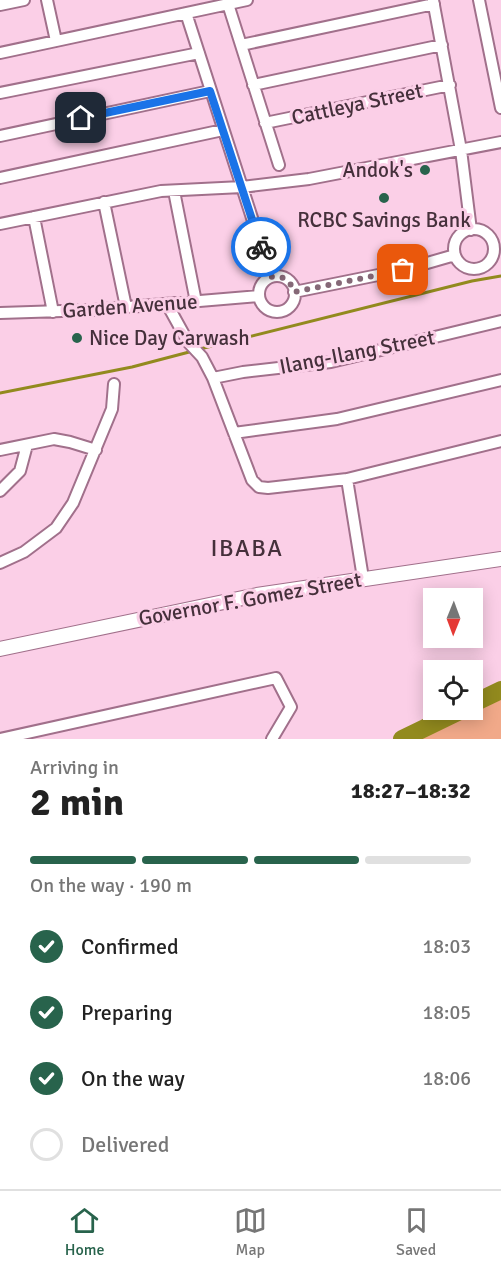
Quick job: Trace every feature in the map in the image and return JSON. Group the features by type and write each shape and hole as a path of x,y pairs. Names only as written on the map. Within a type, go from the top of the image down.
{"street":[{"path":"0,5 24,0"},
{"path":"47,0 56,41"},
{"path":"0,53 248,0"},
{"path":"479,0 501,108"},
{"path":"241,45 434,2 461,150 471,230"},
{"path":"228,4 279,165"},
{"path":"186,13 271,277"},
{"path":"253,85 442,45"},
{"path":"0,93 199,53"},
{"name":"Cattleya Street","path":"265,123 450,85"},
{"path":"0,136 210,91"},
{"path":"0,178 224,130"},
{"path":"0,224 161,191 242,187 352,172 501,142"},
{"path":"174,191 196,302"},
{"path":"104,202 126,307"},
{"path":"34,217 53,312"},
{"path":"471,230 485,232 497,240 492,258 481,268 465,267 455,255 458,238 465,232 471,230"},
{"path":"294,292 403,270 455,255"},
{"path":"278,276 292,284 294,292 291,305 279,311 266,308 259,296 261,285 271,277 278,276"},
{"name":"Garden Avenue","path":"0,314 259,296"},
{"path":"167,304 188,342 202,357 213,378 252,480 259,487 268,488 348,479 501,441"},
{"name":"Ilang-Ilang Street","path":"213,378 243,372 332,362 501,321"},
{"path":"234,433 337,419 501,380"},
{"path":"0,563 24,552 56,528 73,503 112,409 114,384"},
{"path":"0,450 54,439 96,450"},
{"path":"0,490 20,471 27,445"},
{"path":"348,479 363,578"},
{"name":"Governor F. Gomez Street","path":"0,649 208,604 363,578 501,559"},
{"path":"0,739 39,735 276,678 291,707 272,739"}],"shaded area":[{"path":"501,695 501,739 409,739 449,720 483,720 483,704"}],"waterway":[{"path":"200,349 472,281 501,276"},
{"path":"0,393 132,367 193,351"},
{"path":"483,699 501,690"},
{"path":"402,739 441,720"}],"way so far":[{"path":"261,247 271,277 278,276 286,279 292,284 294,292 403,270"}],"place":[{"name":"Andok's","path":"425,170"},
{"name":"RCBC Savings Bank","path":"384,198"},
{"name":"Nice Day Carwash","path":"77,338"}],"district":[{"name":"IBABA","path":"247,548"}],"route":[{"path":"81,118 210,91 261,247"}]}
